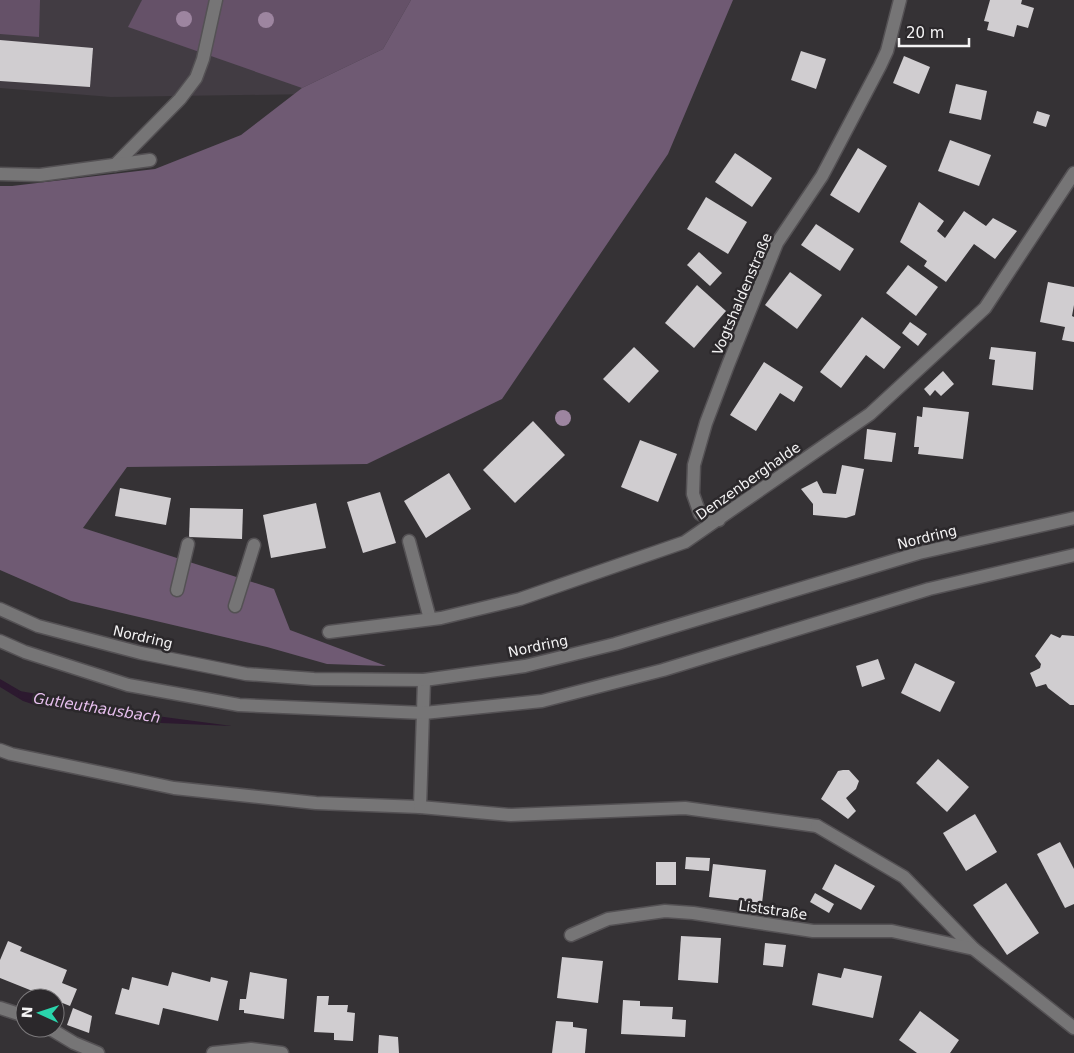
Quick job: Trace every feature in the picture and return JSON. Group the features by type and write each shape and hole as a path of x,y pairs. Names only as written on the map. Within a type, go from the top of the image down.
{"street":[{"path":"115,165 180,99 196,78 204,59 216,0"},
{"name":"Vogtshaldenstraße","path":"718,520 700,514 693,494 694,465 706,423 777,243 822,176 880,66 900,0"},
{"path":"0,174 40,175 150,160"},
{"name":"Denzenberghalde","path":"329,632 442,618 520,599 685,542 870,414 985,308 1074,173"},
{"name":"Nordring","path":"0,608 38,626 141,654 246,674 314,679 424,680 525,666 615,644 919,553 1074,518"},
{"path":"410,541 430,619"},
{"path":"177,590 188,544"},
{"path":"235,606 254,545"},
{"path":"0,641 25,652 128,685 239,705 424,713 542,700 568,694 663,670 929,589 1074,555"},
{"path":"0,750 11,754 174,788 316,803 420,807 424,680"},
{"name":"Liststraße","path":"420,807 511,815 685,808 816,826 904,877 974,949 1074,1028"},
{"name":"Liststraße","path":"571,935 608,919 665,912 700,914 813,931 892,931 974,949"},
{"path":"0,1008 15,1013"},
{"path":"65,1038 98,1053"},
{"path":"213,1053 251,1049 282,1053"}],"shaded area":[{"path":"0,0 514,0 313,94 111,97 0,88"},
{"path":"0,0 40,0 39,37 0,34"},
{"path":"142,0 411,0 383,49 302,88 128,27"},
{"path":"411,0 733,0 668,154 502,399 367,464 127,467 83,528 274,589 290,630 386,666 327,664 267,647 71,601 0,570 0,186 155,169 241,135 302,88 383,49"},
{"path":"0,679 36,700 232,726 161,723 38,706 23,701 0,687"}],"building":[{"path":"990,0 1022,0 1021,4 1034,8 1028,28 1017,25 1014,37 987,30 989,22 984,21"},
{"path":"0,40 93,48 90,87 0,81"},
{"path":"801,51 826,59 816,89 791,80"},
{"path":"904,56 930,67 919,94 893,83"},
{"path":"956,84 987,91 981,120 949,113"},
{"path":"1037,111 1050,115 1046,127 1033,123"},
{"path":"950,140 991,155 979,186 938,171"},
{"path":"858,148 887,166 859,213 830,195"},
{"path":"735,153 772,178 752,207 715,182"},
{"path":"706,197 747,222 728,254 687,229"},
{"path":"919,202 944,221 937,231 945,238 964,211 986,226 993,218 1017,231 995,259 974,244 946,282 924,266 927,261 900,242"},
{"path":"816,224 854,249 840,271 801,245"},
{"path":"699,252 722,273 710,286 687,265"},
{"path":"908,265 938,287 916,316 886,293"},
{"path":"790,272 822,295 797,329 765,305"},
{"path":"1048,282 1074,287 1072,316 1074,317 1074,342 1062,340 1065,327 1040,322"},
{"path":"697,285 726,311 694,348 665,323"},
{"path":"862,317 901,347 884,369 866,355 841,388 820,372"},
{"path":"910,322 927,334 918,346 902,333"},
{"path":"634,347 659,371 629,403 603,379"},
{"path":"991,347 1036,352 1033,390 992,385 995,360 989,359"},
{"path":"764,362 803,387 794,402 780,393 756,431 730,415"},
{"path":"943,371 954,384 941,396 935,390 930,396 924,389"},
{"path":"923,407 969,412 963,459 918,454 919,447 914,447 917,416 922,417"},
{"path":"533,421 565,455 515,503 483,470"},
{"path":"867,429 896,433 892,462 864,459"},
{"path":"640,440 677,454 658,502 621,487"},
{"path":"842,465 864,469 855,515 846,518 813,515 813,504 801,489 817,481 823,493 836,494"},
{"path":"449,473 471,509 426,538 404,501"},
{"path":"120,488 171,498 166,525 115,516"},
{"path":"380,492 396,543 363,553 347,502"},
{"path":"316,503 326,548 271,558 263,515"},
{"path":"190,508 243,509 242,539 189,537"},
{"path":"1051,634 1060,638 1062,635 1074,636 1074,705 1070,705 1048,688 1046,684 1036,687 1030,673 1040,668 1041,664 1035,656"},
{"path":"878,659 885,679 862,687 856,666"},
{"path":"915,663 955,682 940,712 901,693"},
{"path":"938,759 969,787 947,812 916,783"},
{"path":"849,770 859,781 856,789 846,798 856,811 848,819 821,799 838,771"},
{"path":"975,814 997,852 966,871 943,833"},
{"path":"1060,842 1074,869 1074,904 1065,908 1037,854"},
{"path":"686,857 710,858 709,871 685,869"},
{"path":"656,862 676,862 676,885 656,885"},
{"path":"713,864 766,870 762,903 709,897"},
{"path":"835,864 875,886 861,910 822,889"},
{"path":"1006,883 1039,933 1007,955 973,905"},
{"path":"815,893 834,904 829,913 810,902"},
{"path":"681,936 721,938 718,983 678,980"},
{"path":"8,941 22,947 20,951 67,970 62,983 77,989 70,1006 65,1004 65,988 25,988 0,978 0,960"},
{"path":"765,943 786,945 783,967 763,965"},
{"path":"562,957 603,961 598,1003 557,998"},
{"path":"844,968 882,976 873,1018 812,1005 818,973 841,978"},
{"path":"172,972 210,982 211,977 228,981 218,1021 163,1008 159,1025 115,1014 122,988 129,990 132,977 168,986"},
{"path":"250,972 287,979 284,1019 244,1013 244,1010 239,1010 240,999 246,999"},
{"path":"317,996 329,996 328,1005 348,1005 347,1012 355,1013 353,1041 334,1040 334,1033 314,1032"},
{"path":"623,1000 640,1001 640,1006 673,1007 672,1019 686,1020 685,1037 621,1034"},
{"path":"73,1008 92,1016 89,1033 67,1025"},
{"path":"920,1011 959,1040 950,1053 917,1053 899,1040"},
{"path":"556,1021 573,1022 573,1027 587,1029 585,1053 552,1053"},
{"path":"379,1035 398,1037 399,1053 378,1053"}],"waterway":[{"name":"Gutleuthausbach","path":"22,695 144,716"}]}
